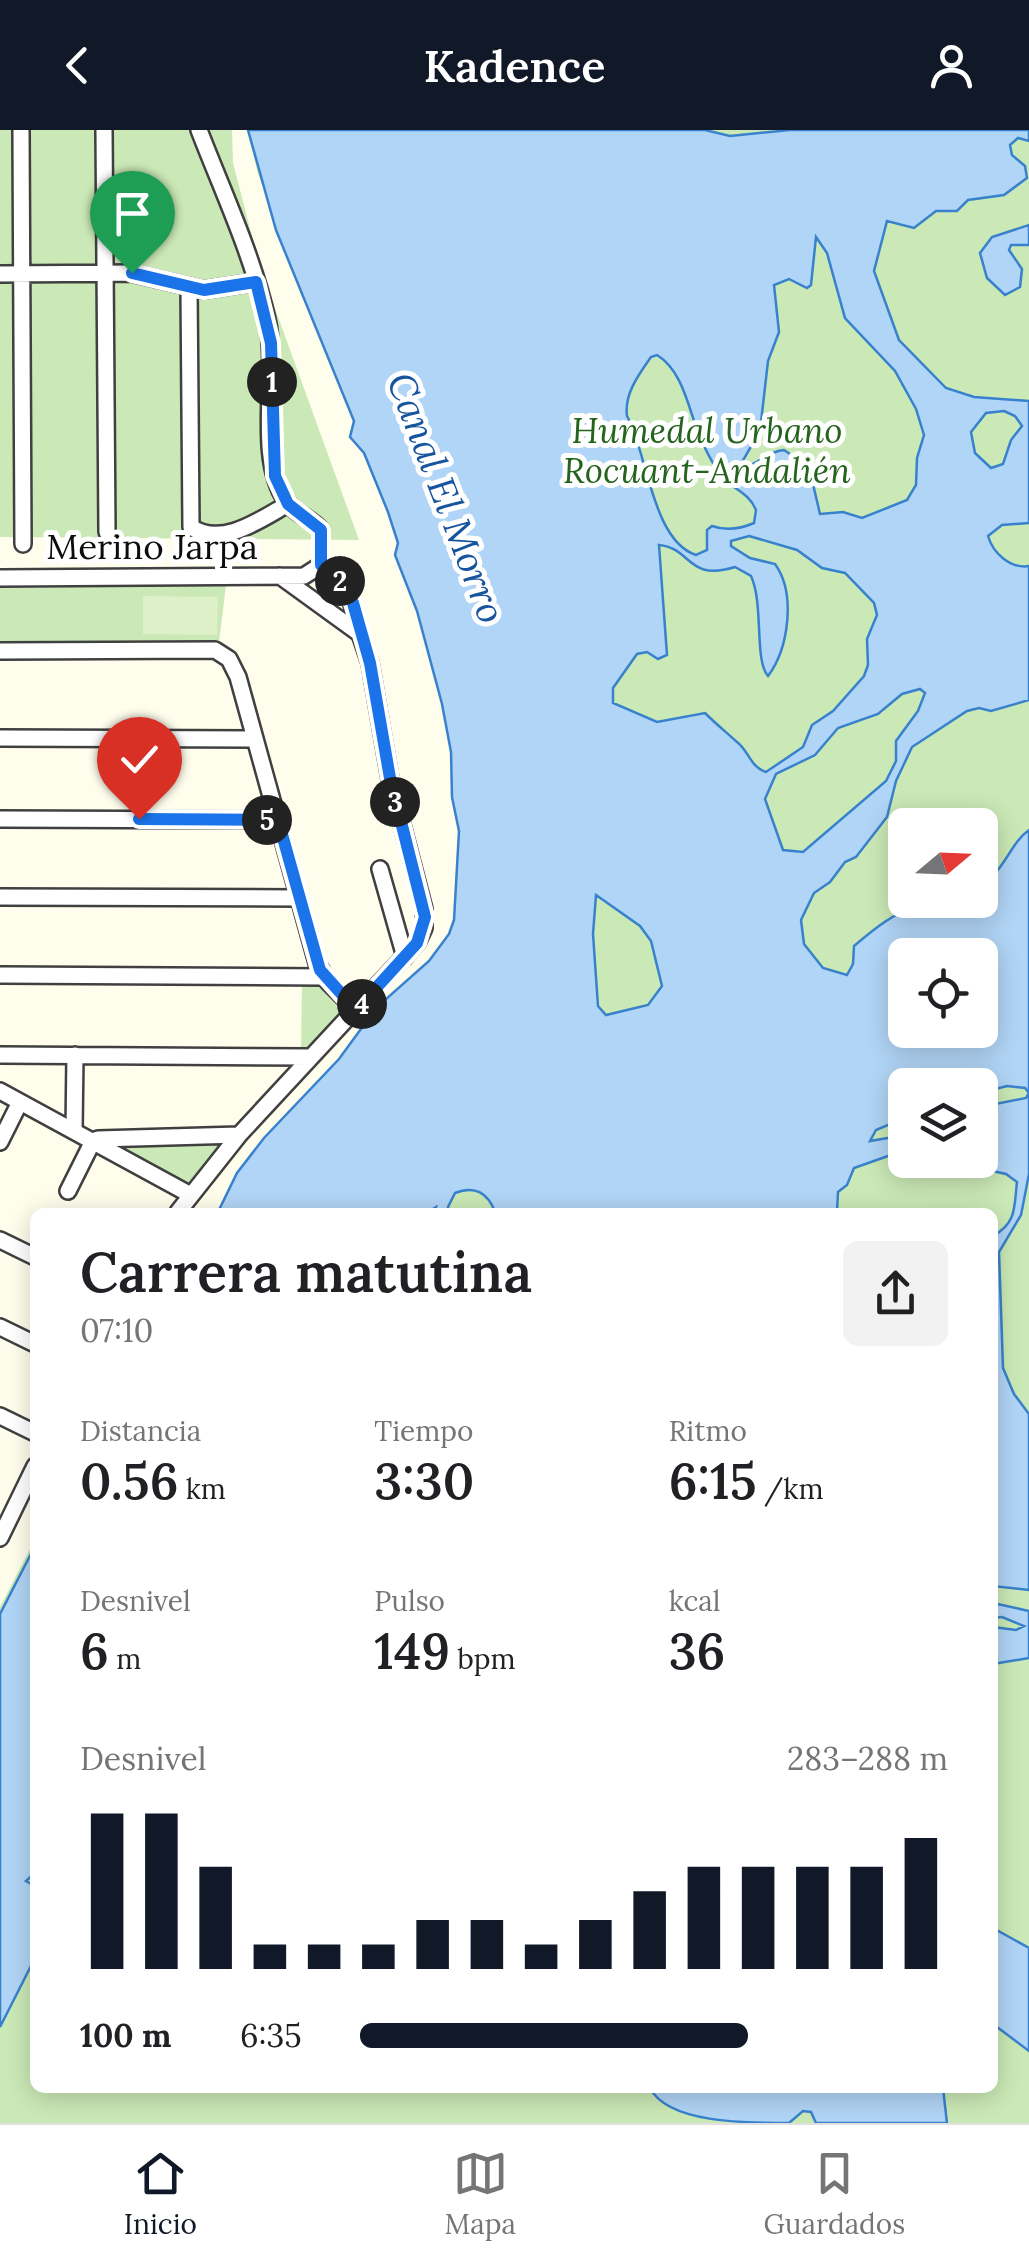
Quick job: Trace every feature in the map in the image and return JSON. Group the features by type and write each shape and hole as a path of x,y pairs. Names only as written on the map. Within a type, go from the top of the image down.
{"street":[{"path":"20,130 24,544"},
{"path":"104,130 107,532"},
{"path":"180,1208 239,1135 405,957 424,928 424,908 390,778 370,663 350,596 337,577 321,565 321,530 288,504 278,487 272,458 271,343 256,282 199,130"},
{"path":"0,274 144,275 217,290 256,282"},
{"path":"189,287 186,315 191,527 209,534 227,533 250,526 288,504"},
{"name":"Merino Jarpa","path":"0,578 304,576 321,565"},
{"path":"280,576 360,634"},
{"path":"0,652 214,650 230,658 324,977 356,1010"},
{"path":"0,738 255,739"},
{"path":"0,819 278,820"},
{"path":"380,870 405,957"},
{"path":"0,896 299,898"},
{"path":"0,975 324,977"},
{"path":"0,1054 311,1057"},
{"path":"74,1055 74,1130"},
{"path":"0,1090 189,1194"},
{"path":"0,1142 20,1102"},
{"path":"93,1141 119,1135 239,1135"},
{"path":"68,1191 93,1141"},
{"path":"0,1240 30,1255"},
{"path":"0,1327 30,1342"},
{"path":"0,1416 30,1431"},
{"path":"0,1538 6,1510 30,1474"}],"green space":[{"path":"0,130 232,130 233,163 260,267 359,540 0,537"},
{"name":"Humedal Urbano Rocuant-Andalién","path":"247,130 1029,130 1029,2123 0,2123 0,1607 30,1549 30,2093 998,2093 998,1208 220,1208 255,1150 337,1062 373,1012 432,957 454,920 459,943 463,832 452,723 419,593 258,174"},
{"path":"226,585 219,642 0,643 0,588"},
{"path":"143,596 218,597 217,635 143,634"},
{"path":"302,978 323,978 354,1010 311,1056 301,1056"},
{"path":"236,1136 189,1192 105,1138"}],"water":[{"name":"Humedal Urbano Rocuant-Andalién","path":"248,130 705,130 730,136 790,130 1029,130 1029,141 1018,138 1010,145 1012,155 1025,166 1027,178 1004,195 968,200 957,211 936,211 914,228 887,221 874,271 899,340 946,388 974,397 1029,401 1029,523 1002,525 988,536 1003,558 1015,565 1029,566 1029,700 991,711 967,711 912,747 896,781 887,817 856,857 845,862 830,882 814,893 801,920 804,944 823,968 847,975 853,964 854,946 891,918 998,918 998,869 1029,830 1029,1093 1025,1088 998,1088 998,1068 888,1068 888,1125 876,1130 870,1141 888,1138 888,1156 854,1168 847,1185 838,1192 837,1208 493,1208 485,1196 469,1190 455,1193 448,1208 220,1208 237,1173 264,1138 339,1059 377,1007 429,961 449,934 454,920 459,831 442,704 417,611 395,555 398,543 388,512 364,453 350,437 354,421 276,230","holes":["816,237 827,253 845,318 895,371 916,409 924,435 917,458 916,485 907,500 862,518 843,512 820,514 809,467 784,450 744,467 742,462 760,431 768,361 779,332 774,285 789,279 807,288 811,285","657,355 674,373 715,466 756,510 754,523 749,525 728,529 712,526 707,530 707,550 696,555 681,546 660,514 627,416 630,392 637,377 651,357","1004,411 1015,416 1022,426 1011,440 1003,464 991,468 975,453 971,432 986,413","749,536 797,550 822,568 845,573 874,603 877,615 867,639 868,665 864,676 833,711 812,725 803,747 766,772 705,713 657,722 613,703 613,688 637,654 647,652 658,659 667,655 659,545 670,547 699,567 735,567 751,576 761,658 768,676 785,636 786,590 775,564 750,558 731,546 731,541","920,689 925,693 918,711 896,741 896,761 886,781 803,852 783,850 765,799 776,774 815,755 838,728 878,714 902,694","596,895 640,926 651,941 662,986 648,1005 606,1015 598,1006 593,934"]},
{"path":"1029,225 1029,245 1011,245 1009,250 1022,269 1020,287 1005,295 987,278 980,253 992,237"},
{"path":"1029,1093 1029,1174 1021,1215 999,1252 1003,1368 1014,1394 1029,1414 1029,1590 998,1587 998,1233 1010,1220 1017,1182 998,1172 998,1103 1026,1098"},
{"path":"30,1556 30,1877 26,1881 30,1883 30,1968 0,2027 0,1614"},
{"path":"998,1604 1029,1611 1029,1658 998,1663 998,1628 1016,1630 1024,1626 998,1617"},
{"path":"998,1931 1029,1948 1029,2051 998,2028"},
{"path":"654,2093 944,2093 947,2123 816,2123 811,2112 803,2111 789,2123 730,2121 690,2114 659,2100"}],"route":[{"path":"132,273 204,290 256,282 271,343 275,476 293,510 321,530 321,565 337,577 353,603 384,725 390,778 406,847 424,908 421,936 356,1010 320,970 278,820 139,819"}],"water label":[{"name":"Canal El Morro","path":"446,498"}]}
